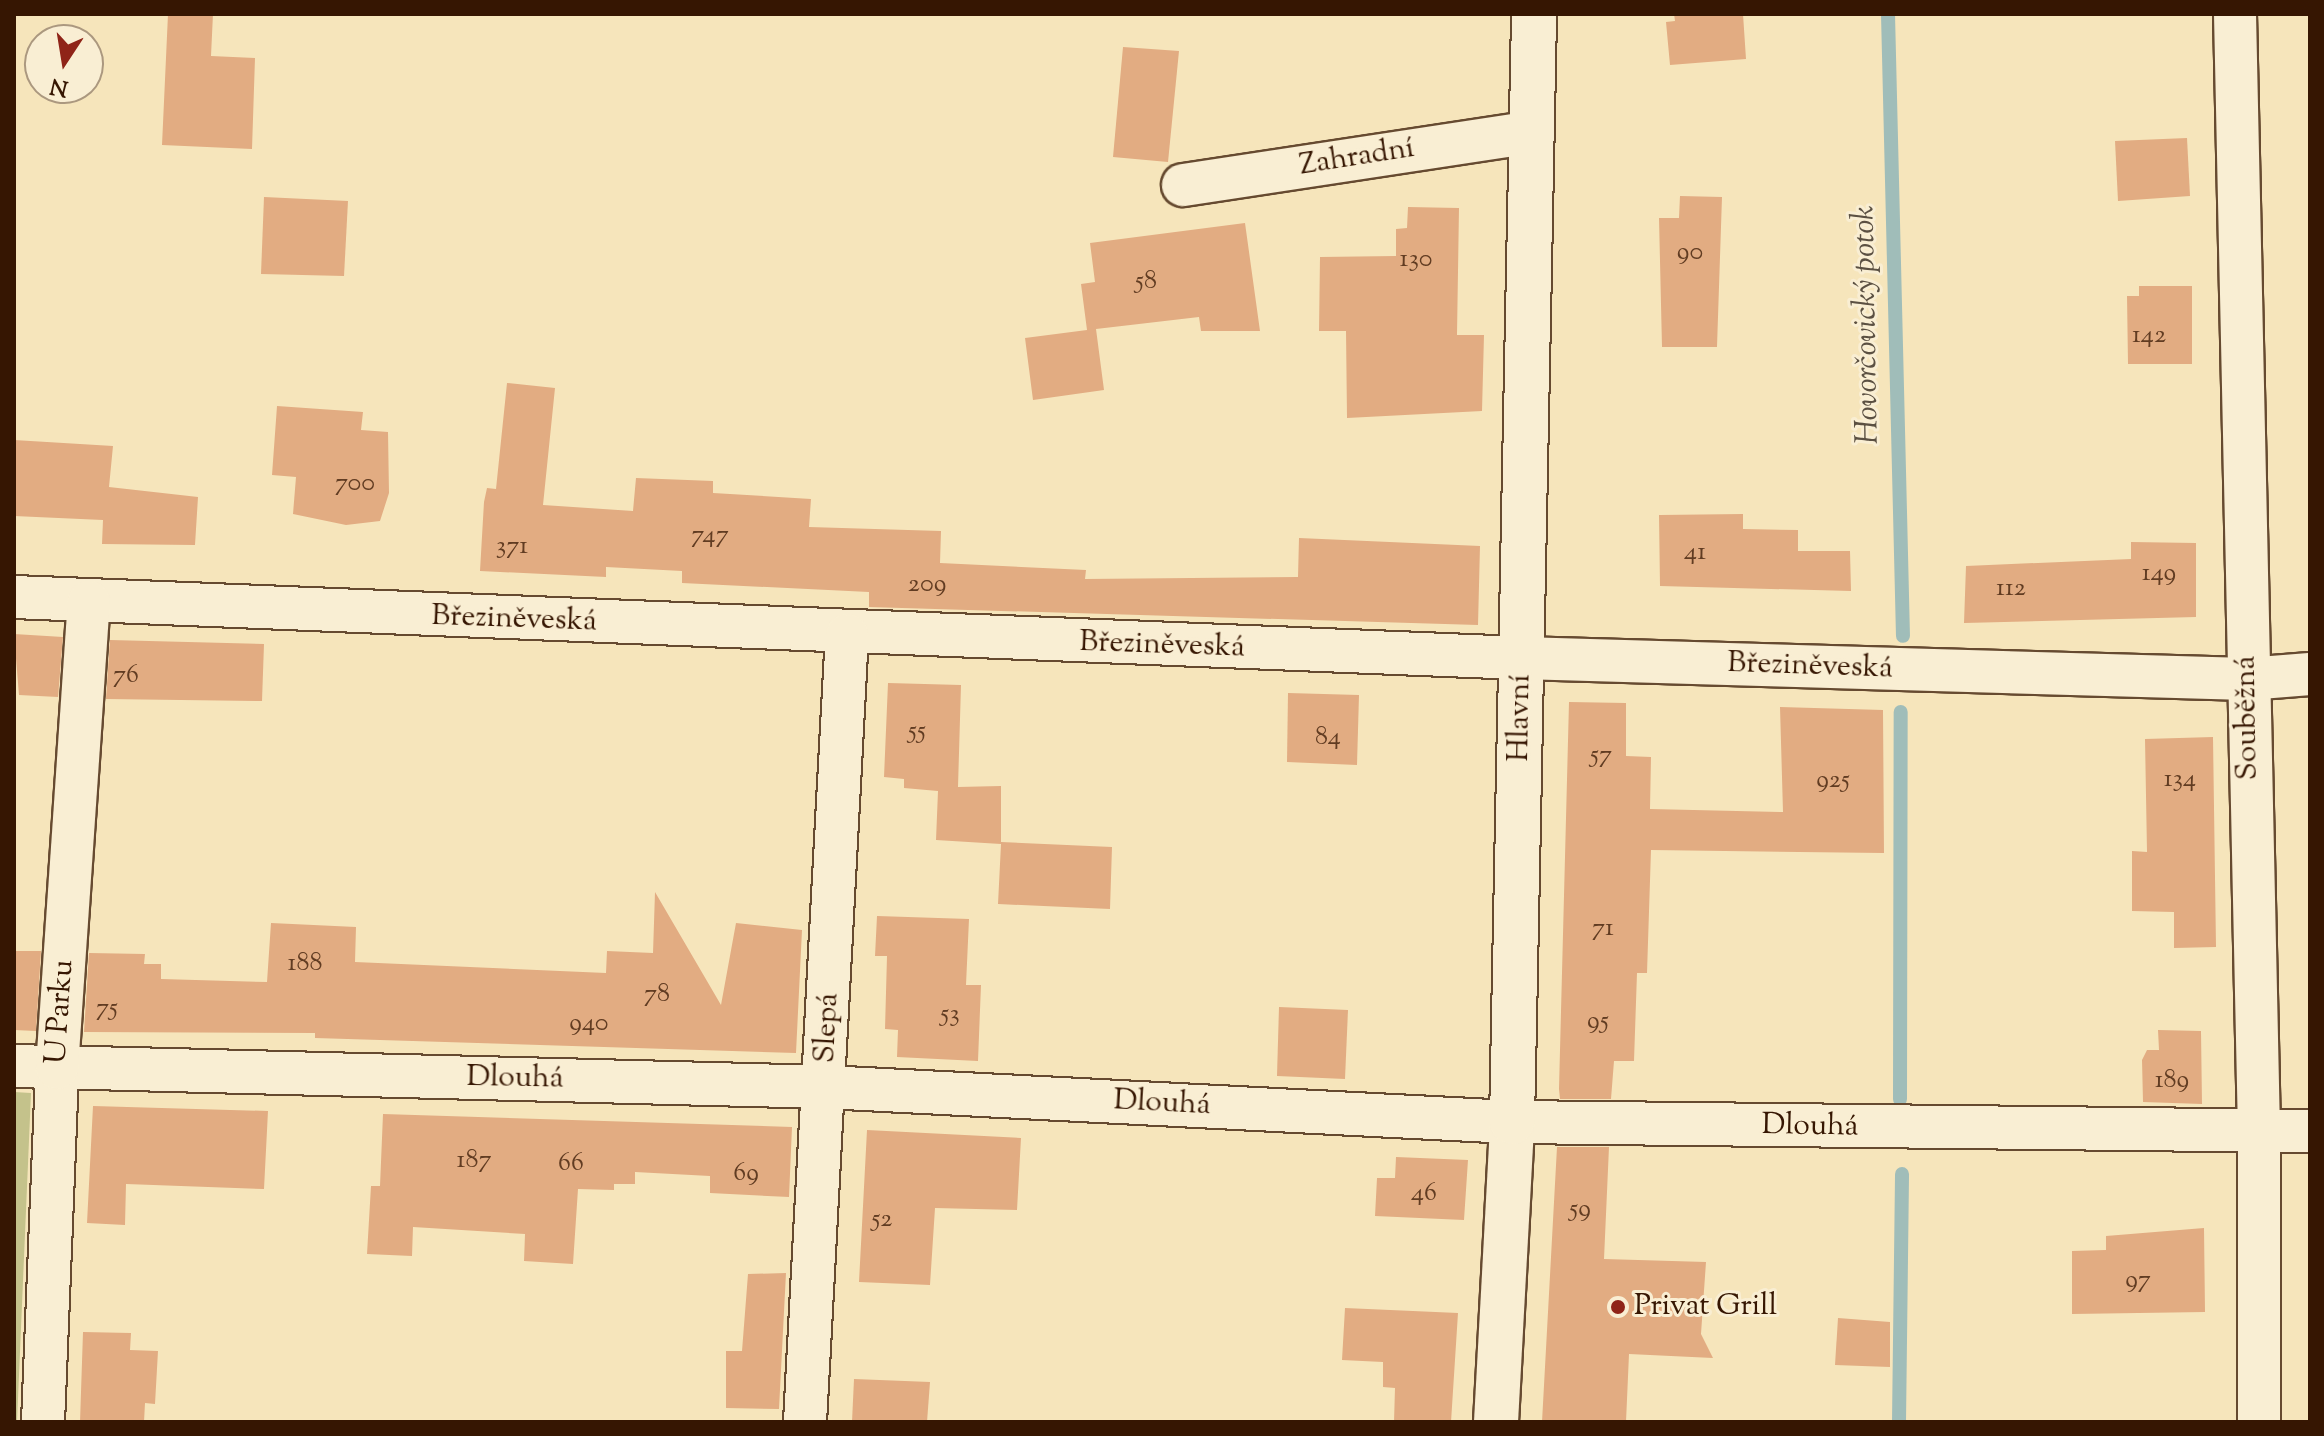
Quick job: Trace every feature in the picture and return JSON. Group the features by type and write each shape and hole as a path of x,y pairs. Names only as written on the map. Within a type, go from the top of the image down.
{"street":[{"name":"Hlavní","path":"1496,1422 1512,1122 1534,14"},
{"name":"Souběžná","path":"2235,14 2259,1135 2259,1422"},
{"name":"Zahradní","path":"1183,185 1532,132"},
{"name":"Březiněveská","path":"14,597 847,635 1521,658 2247,679 2310,674"},
{"name":"U Parku","path":"43,1422 57,1068 89,602"},
{"name":"Slepá","path":"805,1422 847,635"},
{"name":"Dlouhá","path":"14,1066 825,1087 1512,1122 2259,1135 2310,1131"}],"shaded area":[{"path":"14,1092 31,1093 17,1422 14,1422"}],"building":[{"path":"168,14 213,14 211,56 255,58 252,149 162,145"},
{"path":"1674,14 1743,14 1746,59 1670,65 1666,22 1675,21"},
{"path":"1123,47 1179,51 1168,162 1113,157"},
{"path":"2187,138 2190,196 2118,201 2115,141"},
{"path":"1680,196 1722,197 1717,347 1662,347 1659,218 1679,218"},
{"path":"264,197 348,201 344,276 261,274"},
{"path":"1408,207 1459,208 1457,335 1484,335 1482,411 1347,418 1346,331 1319,331 1320,257 1396,256 1396,229 1407,228"},
{"path":"1245,223 1260,331 1201,331 1199,317 1096,329 1104,390 1033,400 1025,338 1087,330 1081,284 1095,282 1090,243"},
{"path":"2139,286 2192,286 2192,364 2128,364 2127,296 2139,296"},
{"path":"507,383 555,388 543,505 633,511 636,478 713,481 713,493 811,499 809,527 941,531 940,563 1086,570 1085,579 1298,577 1299,538 1480,546 1478,625 869,607 869,592 682,583 682,571 606,567 606,577 480,571 484,502 487,488 496,489"},
{"path":"277,406 363,412 361,430 388,432 389,493 380,521 346,525 293,514 296,477 272,475"},
{"path":"14,440 113,446 109,487 198,497 195,545 102,544 103,520 14,516"},
{"path":"1743,514 1743,529 1798,530 1798,551 1850,551 1851,591 1660,586 1659,515"},
{"path":"2131,542 2196,543 2196,617 1964,623 1966,566 2131,559"},
{"path":"14,634 63,637 58,697 19,695"},
{"path":"110,640 264,644 262,701 106,699"},
{"path":"888,683 961,685 958,787 1001,786 1001,842 1112,847 1110,909 998,904 1001,844 936,840 938,791 904,788 904,779 884,777"},
{"path":"1288,693 1359,695 1357,765 1287,762"},
{"path":"1569,702 1626,703 1626,756 1651,757 1650,809 1783,812 1780,707 1883,710 1884,853 1651,850 1647,973 1637,973 1634,1061 1614,1061 1611,1099 1560,1099"},
{"path":"2213,737 2216,947 2174,948 2174,912 2132,911 2132,851 2147,852 2145,739"},
{"path":"655,892 721,1005 736,923 802,930 796,1053 315,1038 315,1033 84,1032 89,953 145,954 144,964 161,964 161,979 267,982 271,923 356,927 355,962 606,973 607,951 653,953"},
{"path":"877,916 969,919 966,985 981,985 978,1061 897,1057 898,1030 885,1029 887,956 875,956"},
{"path":"14,951 41,951 36,1031 14,1030"},
{"path":"1279,1007 1348,1010 1345,1079 1277,1076"},
{"path":"2158,1030 2201,1031 2202,1104 2143,1102 2142,1060 2147,1050 2159,1050"},
{"path":"93,1106 268,1111 264,1189 126,1184 125,1225 87,1223"},
{"path":"383,1114 792,1127 789,1197 710,1193 710,1176 635,1172 635,1184 614,1184 614,1190 578,1189 573,1264 524,1261 525,1234 413,1227 412,1256 367,1254 371,1186 380,1186"},
{"path":"867,1130 1021,1138 1017,1210 935,1208 930,1285 859,1282"},
{"path":"1557,1147 1609,1147 1604,1259 1706,1262 1701,1334 1713,1358 1629,1354 1626,1422 1542,1422"},
{"path":"1396,1157 1468,1160 1464,1220 1375,1216 1377,1178 1395,1178"},
{"path":"2204,1228 2205,1312 2072,1314 2072,1251 2106,1250 2106,1236"},
{"path":"786,1273 779,1409 726,1408 726,1351 742,1351 748,1274"},
{"path":"1345,1308 1458,1313 1451,1422 1394,1422 1395,1388 1383,1387 1383,1362 1342,1360"},
{"path":"1838,1318 1890,1322 1890,1367 1835,1365"},
{"path":"83,1332 131,1333 130,1350 158,1351 155,1404 145,1403 144,1422 80,1422"},
{"path":"854,1379 930,1382 927,1422 852,1422"}],"waterway":[{"name":"Hovorčovický potok","path":"1888,14 1903,636"},
{"name":"Hovorčovický potok","path":"1900,1099 1901,712"},
{"name":"Hovorčovický potok","path":"1899,1422 1902,1174"}],"place":[{"name":"Privat Grill","path":"1618,1307"}]}
